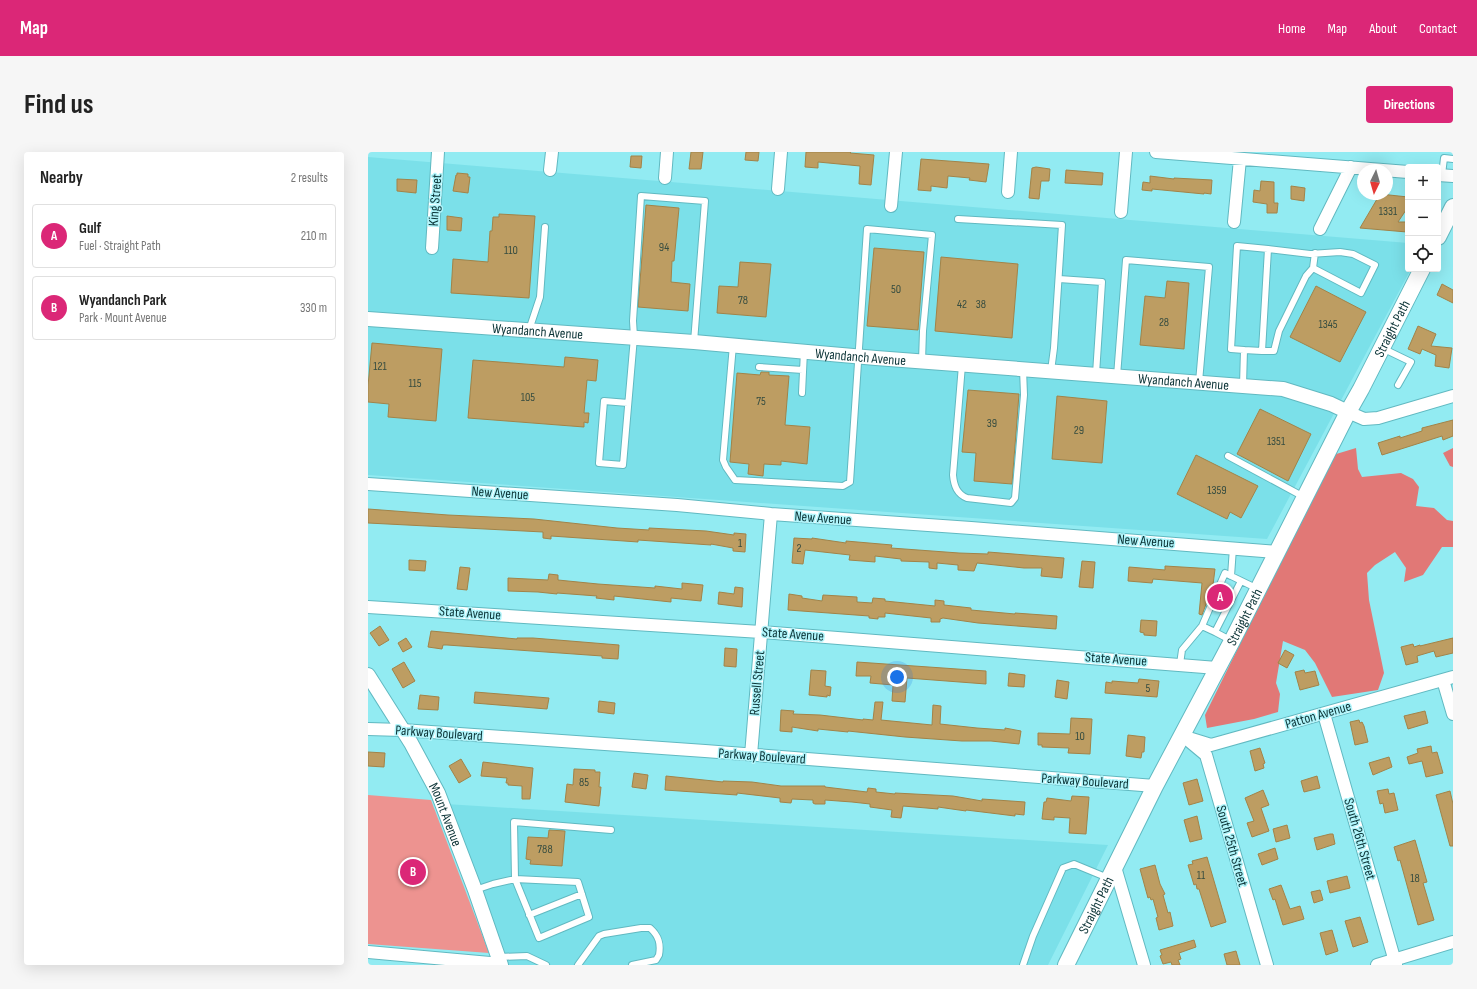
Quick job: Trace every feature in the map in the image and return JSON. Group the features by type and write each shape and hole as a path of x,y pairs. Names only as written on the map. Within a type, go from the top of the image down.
{"main road":[{"path":"1438,236 1453,207"},
{"name":"Straight Path","path":"1066,965 1156,786 1232,641 1420,272"}],"street":[{"name":"King Street","path":"432,248 438,152"},
{"path":"550,170 552,152"},
{"path":"665,178 667,152"},
{"path":"778,189 781,152"},
{"path":"891,206 896,152"},
{"path":"1008,192 1011,152"},
{"path":"1121,212 1126,152"},
{"path":"1156,152 1405,172"},
{"path":"1234,222 1240,159"},
{"path":"1320,229 1351,167"},
{"name":"Wyandanch Avenue","path":"368,319 634,337 1283,389 1331,404 1348,412"},
{"path":"1348,412 1364,419 1378,418 1453,396"},
{"name":"New Avenue","path":"368,484 677,505 770,514 1233,547 1277,552"},
{"name":"Russell Street","path":"751,755 770,514"},
{"name":"State Avenue","path":"368,606 761,632 1218,668"},
{"name":"Mount Avenue","path":"368,675 411,743 438,793 475,890 500,962"},
{"path":"1448,678 1453,714"},
{"name":"Patton Avenue","path":"1182,736 1211,745 1448,678"},
{"name":"South 26th Street","path":"1324,714 1395,963"},
{"name":"Parkway Boulevard","path":"368,729 402,730 751,755 1156,786"},
{"name":"South 25th Street","path":"1182,736 1206,755 1267,965"},
{"path":"1112,873 1144,965"},
{"path":"1377,965 1395,963 1453,942"},
{"path":"368,952 500,962"}],"lane":[{"path":"1444,175 1444,158 1453,158"},
{"path":"628,403 604,401 599,462 623,465 634,337 633,321 641,196 705,201 694,342"},
{"path":"958,219 1062,225 1054,348 1051,371"},
{"path":"529,330 540,297 545,228"},
{"path":"733,345 723,460 735,480 843,486 850,482 868,229 932,235 923,331 922,361"},
{"path":"1313,268 1361,293 1376,265 1353,254 1340,252 1315,253 1237,246 1231,350 1274,351 1279,331 1306,276 1313,268 1315,253"},
{"path":"1262,351 1268,249"},
{"path":"1117,376 1126,260 1209,267 1199,382"},
{"path":"1059,279 1102,282 1096,374"},
{"path":"1382,348 1411,362 1398,385"},
{"path":"1243,386 1244,350"},
{"path":"802,393 804,351"},
{"path":"962,364 955,445 954,483 961,496 1011,503 1015,498 1024,395 1023,369"},
{"path":"760,367 803,370"},
{"path":"1228,456 1305,497"},
{"path":"1231,576 1233,547"},
{"path":"1180,664 1182,650 1202,626 1225,573 1258,589"},
{"path":"1215,632 1242,581"},
{"path":"1215,597 1229,604"},
{"path":"1202,626 1232,641"},
{"path":"475,890 515,879 578,882 589,917 539,938 515,879 514,822 612,830"},
{"path":"1023,965 1033,936 1063,868 1074,864 1112,873"},
{"path":"529,915 582,894"},
{"path":"578,965 599,936 640,928 650,928 656,934 659,942 660,949 656,962 632,965"},
{"path":"500,962 527,956 534,962 546,965"}],"shaded area":[{"path":"368,157 1405,243 1405,272 1409,272 1267,539 368,475"},
{"path":"1356,448 1358,469 1362,477 1401,473 1413,479 1419,487 1416,506 1434,508 1447,520 1453,521 1453,547 1442,547 1423,575 1404,582 1406,568 1395,552 1375,565 1367,573 1369,600 1384,673 1378,690 1332,697 1315,663 1305,650 1283,641 1276,683 1280,694 1278,712 1254,719 1207,728 1205,715 1333,455"},
{"path":"1453,448 1453,467 1450,466 1443,453"},
{"path":"368,795 431,800 489,953 368,944"},
{"path":"446,804 1108,845 1048,965 509,965"}],"building":[{"path":"691,152 703,152 701,169 689,169"},
{"path":"746,152 759,152 758,161 745,160"},
{"path":"806,152 851,152 850,153 874,155 871,185 859,184 860,166 818,162 818,168 805,167"},
{"path":"631,156 642,156 641,168 630,167"},
{"path":"921,159 989,164 986,182 969,180 970,178 948,176 947,188 931,186 931,191 918,190"},
{"path":"1036,167 1050,169 1049,181 1041,181 1039,199 1029,198 1032,168"},
{"path":"1066,170 1103,173 1102,185 1065,183"},
{"path":"457,173 468,174 468,177 470,177 468,193 453,191"},
{"path":"1150,176 1174,179 1212,180 1211,194 1152,189 1152,191 1142,190 1143,182 1150,183"},
{"path":"397,179 417,180 416,193 397,191"},
{"path":"1261,181 1274,182 1274,203 1278,203 1277,213 1267,213 1267,204 1253,202 1254,190 1260,191"},
{"path":"1291,186 1305,188 1304,201 1291,199"},
{"path":"1393,195 1405,197 1405,212 1398,222 1405,222 1405,232 1360,228 1376,200 1393,200"},
{"path":"646,205 679,208 674,261 672,261 671,282 690,284 688,311 638,307"},
{"path":"499,214 535,216 529,298 451,293 453,259 488,262 490,231 492,231 493,217 499,217"},
{"path":"447,216 462,218 461,231 447,230"},
{"path":"874,248 924,252 918,330 867,326"},
{"path":"941,257 1018,264 1012,338 935,331"},
{"path":"740,262 771,264 766,317 717,313 719,286 738,287"},
{"path":"1167,281 1189,283 1184,349 1140,345 1145,296 1165,298"},
{"path":"1442,284 1453,290 1453,303 1437,295"},
{"path":"1316,286 1366,312 1340,362 1290,337"},
{"path":"1418,326 1436,334 1431,346 1452,348 1449,368 1435,366 1436,355 1422,349 1420,354 1408,349"},
{"path":"372,343 442,349 436,421 388,417 389,404 368,402"},
{"path":"565,357 598,360 596,381 587,380 584,413 589,413 588,423 584,422 584,427 468,418 473,360 564,367"},
{"path":"761,372 769,372 769,375 789,376 785,425 810,427 807,464 781,461 781,465 764,464 763,476 748,474 749,464 730,462 737,373 760,375"},
{"path":"968,390 1019,394 1012,484 974,481 976,453 962,452"},
{"path":"1057,396 1107,401 1102,463 1052,459"},
{"path":"1260,409 1311,434 1288,481 1237,454"},
{"path":"1453,420 1453,436 1443,440 1442,436 1382,455 1378,443 1400,436 1400,438 1422,431 1422,428"},
{"path":"1196,455 1258,486 1241,518 1230,512 1227,519 1177,494"},
{"path":"368,509 534,519 617,528 706,531 734,535 734,533 746,534 745,552 733,551 733,548 711,544 638,540 638,542 551,536 551,539 543,538 543,532 368,523"},
{"path":"794,538 812,538 846,543 846,541 892,545 891,548 959,553 988,554 988,552 1064,558 1062,578 1041,576 1042,568 1024,568 977,563 974,571 958,570 958,565 937,563 937,569 929,568 929,562 901,561 901,559 875,556 875,562 849,560 850,555 805,550 803,564 792,563"},
{"path":"409,560 426,561 425,571 409,570"},
{"path":"1082,561 1095,562 1093,588 1079,587"},
{"path":"1165,566 1215,569 1213,585 1202,615 1199,614 1202,583 1153,579 1152,583 1128,581 1129,567 1165,570"},
{"path":"460,567 470,568 467,590 457,589"},
{"path":"549,574 558,575 558,580 598,584 655,588 655,586 682,589 682,583 703,585 701,601 671,598 671,602 614,596 614,600 596,598 597,596 508,591 508,578 548,580"},
{"path":"735,587 743,588 742,607 718,604 719,592 734,594"},
{"path":"789,594 802,596 802,598 822,601 823,595 857,597 857,602 872,603 873,598 885,599 885,601 935,606 935,600 944,601 944,605 971,608 971,610 1057,616 1056,629 978,623 943,618 940,619 940,622 931,622 931,618 885,613 885,617 878,617 878,619 869,618 869,616 788,610"},
{"path":"1141,620 1157,621 1156,636 1144,635 1144,633 1140,632"},
{"path":"380,626 389,640 379,646 370,633"},
{"path":"431,631 517,639 533,638 619,645 618,659 602,658 602,656 447,645 443,645 442,649 428,647"},
{"path":"406,638 412,647 403,652 398,643"},
{"path":"1453,638 1453,653 1436,657 1434,651 1417,656 1418,662 1406,665 1401,647 1413,644 1414,647 1420,646"},
{"path":"725,648 737,649 736,667 724,666"},
{"path":"1285,650 1294,655 1287,668 1278,663"},
{"path":"404,662 415,681 403,688 392,669"},
{"path":"857,662 986,671 986,684 907,678 905,702 892,701 893,685 870,683 871,676 856,676"},
{"path":"811,670 826,671 825,686 831,687 830,696 809,695"},
{"path":"1304,670 1305,673 1315,671 1319,685 1300,690 1295,672"},
{"path":"1009,673 1025,675 1024,687 1008,686"},
{"path":"1139,679 1159,681 1157,697 1105,693 1106,682 1138,683"},
{"path":"1057,680 1069,682 1067,699 1055,697"},
{"path":"475,692 549,698 547,709 474,703"},
{"path":"420,695 439,697 438,710 418,709"},
{"path":"599,701 615,703 614,714 598,712"},
{"path":"875,702 883,702 881,720 932,725 933,705 941,706 940,724 1005,730 1005,728 1021,731 1019,744 991,741 962,741 905,737 818,729 818,731 792,727 792,732 780,731 781,710 794,711 793,714 873,720"},
{"path":"1425,711 1428,723 1408,729 1404,716"},
{"path":"1071,718 1092,719 1090,754 1068,753 1069,748 1042,747 1042,745 1038,745 1038,733 1070,734"},
{"path":"1359,720 1364,726 1368,742 1355,745 1350,722"},
{"path":"1128,735 1145,737 1144,752 1142,752 1141,758 1126,756"},
{"path":"1431,746 1432,753 1437,752 1443,773 1426,777 1422,761 1409,764 1407,757 1418,753 1417,749"},
{"path":"1260,748 1265,763 1263,764 1264,768 1255,771 1250,751"},
{"path":"368,752 385,753 384,767 368,766"},
{"path":"1389,757 1392,767 1373,775 1369,763"},
{"path":"461,759 471,776 459,783 449,766"},
{"path":"483,762 533,768 530,799 522,799 522,786 508,785 508,783 506,783 507,778 481,776"},
{"path":"574,769 595,770 595,772 600,772 599,787 601,787 599,806 565,802 567,784 573,785"},
{"path":"634,773 648,775 646,789 632,787"},
{"path":"666,776 723,782 752,782 781,786 825,786 867,792 868,788 876,789 876,792 895,794 953,796 982,801 982,799 1025,802 1024,815 1015,814 1015,816 938,807 938,809 903,806 901,818 891,817 892,810 870,807 870,804 825,800 825,804 815,804 813,803 813,800 792,799 791,803 780,802 780,798 737,793 737,795 665,790"},
{"path":"1317,776 1320,788 1304,792 1301,781"},
{"path":"1197,779 1203,801 1189,805 1183,783"},
{"path":"1388,789 1389,794 1394,793 1398,810 1385,813 1383,803 1380,804 1377,791"},
{"path":"1263,790 1269,805 1261,808 1269,831 1252,837 1247,823 1254,821 1245,798"},
{"path":"1450,791 1453,804 1453,846 1450,846 1436,795"},
{"path":"1072,796 1089,797 1086,834 1069,833 1070,818 1054,817 1054,820 1042,819 1044,802 1046,802 1047,798 1071,801"},
{"path":"1197,816 1202,839 1190,842 1184,820"},
{"path":"1287,825 1290,838 1276,842 1273,829"},
{"path":"549,830 565,831 562,866 530,864 531,860 526,859 528,837 548,838"},
{"path":"1333,834 1335,844 1317,850 1314,838"},
{"path":"1415,840 1427,882 1423,883 1434,920 1418,925 1400,860 1398,861 1394,847"},
{"path":"1275,848 1278,859 1262,865 1258,854"},
{"path":"1207,857 1226,922 1211,927 1199,889 1197,889 1196,884 1194,885 1188,865 1193,864 1192,861"},
{"path":"1155,865 1160,884 1165,894 1163,895 1168,913 1170,912 1173,926 1159,930 1156,918 1158,917 1153,899 1151,900 1150,897 1148,898 1140,869"},
{"path":"1347,876 1350,888 1330,893 1327,881"},
{"path":"1281,885 1290,909 1300,906 1304,919 1283,925 1275,899 1273,900 1269,889"},
{"path":"1320,890 1323,900 1314,903 1311,892"},
{"path":"1360,917 1368,942 1353,947 1345,921"},
{"path":"1332,930 1338,951 1326,955 1320,933"},
{"path":"1194,940 1196,947 1179,953 1181,959 1178,960 1180,965 1172,965 1171,962 1163,964 1160,956 1162,955 1160,950"},
{"path":"1236,951 1240,965 1227,965 1224,954"}],"place":[{"name":"Gulf","path":"1220,597"},
{"name":"Wyandanch Park","path":"413,872"}]}
